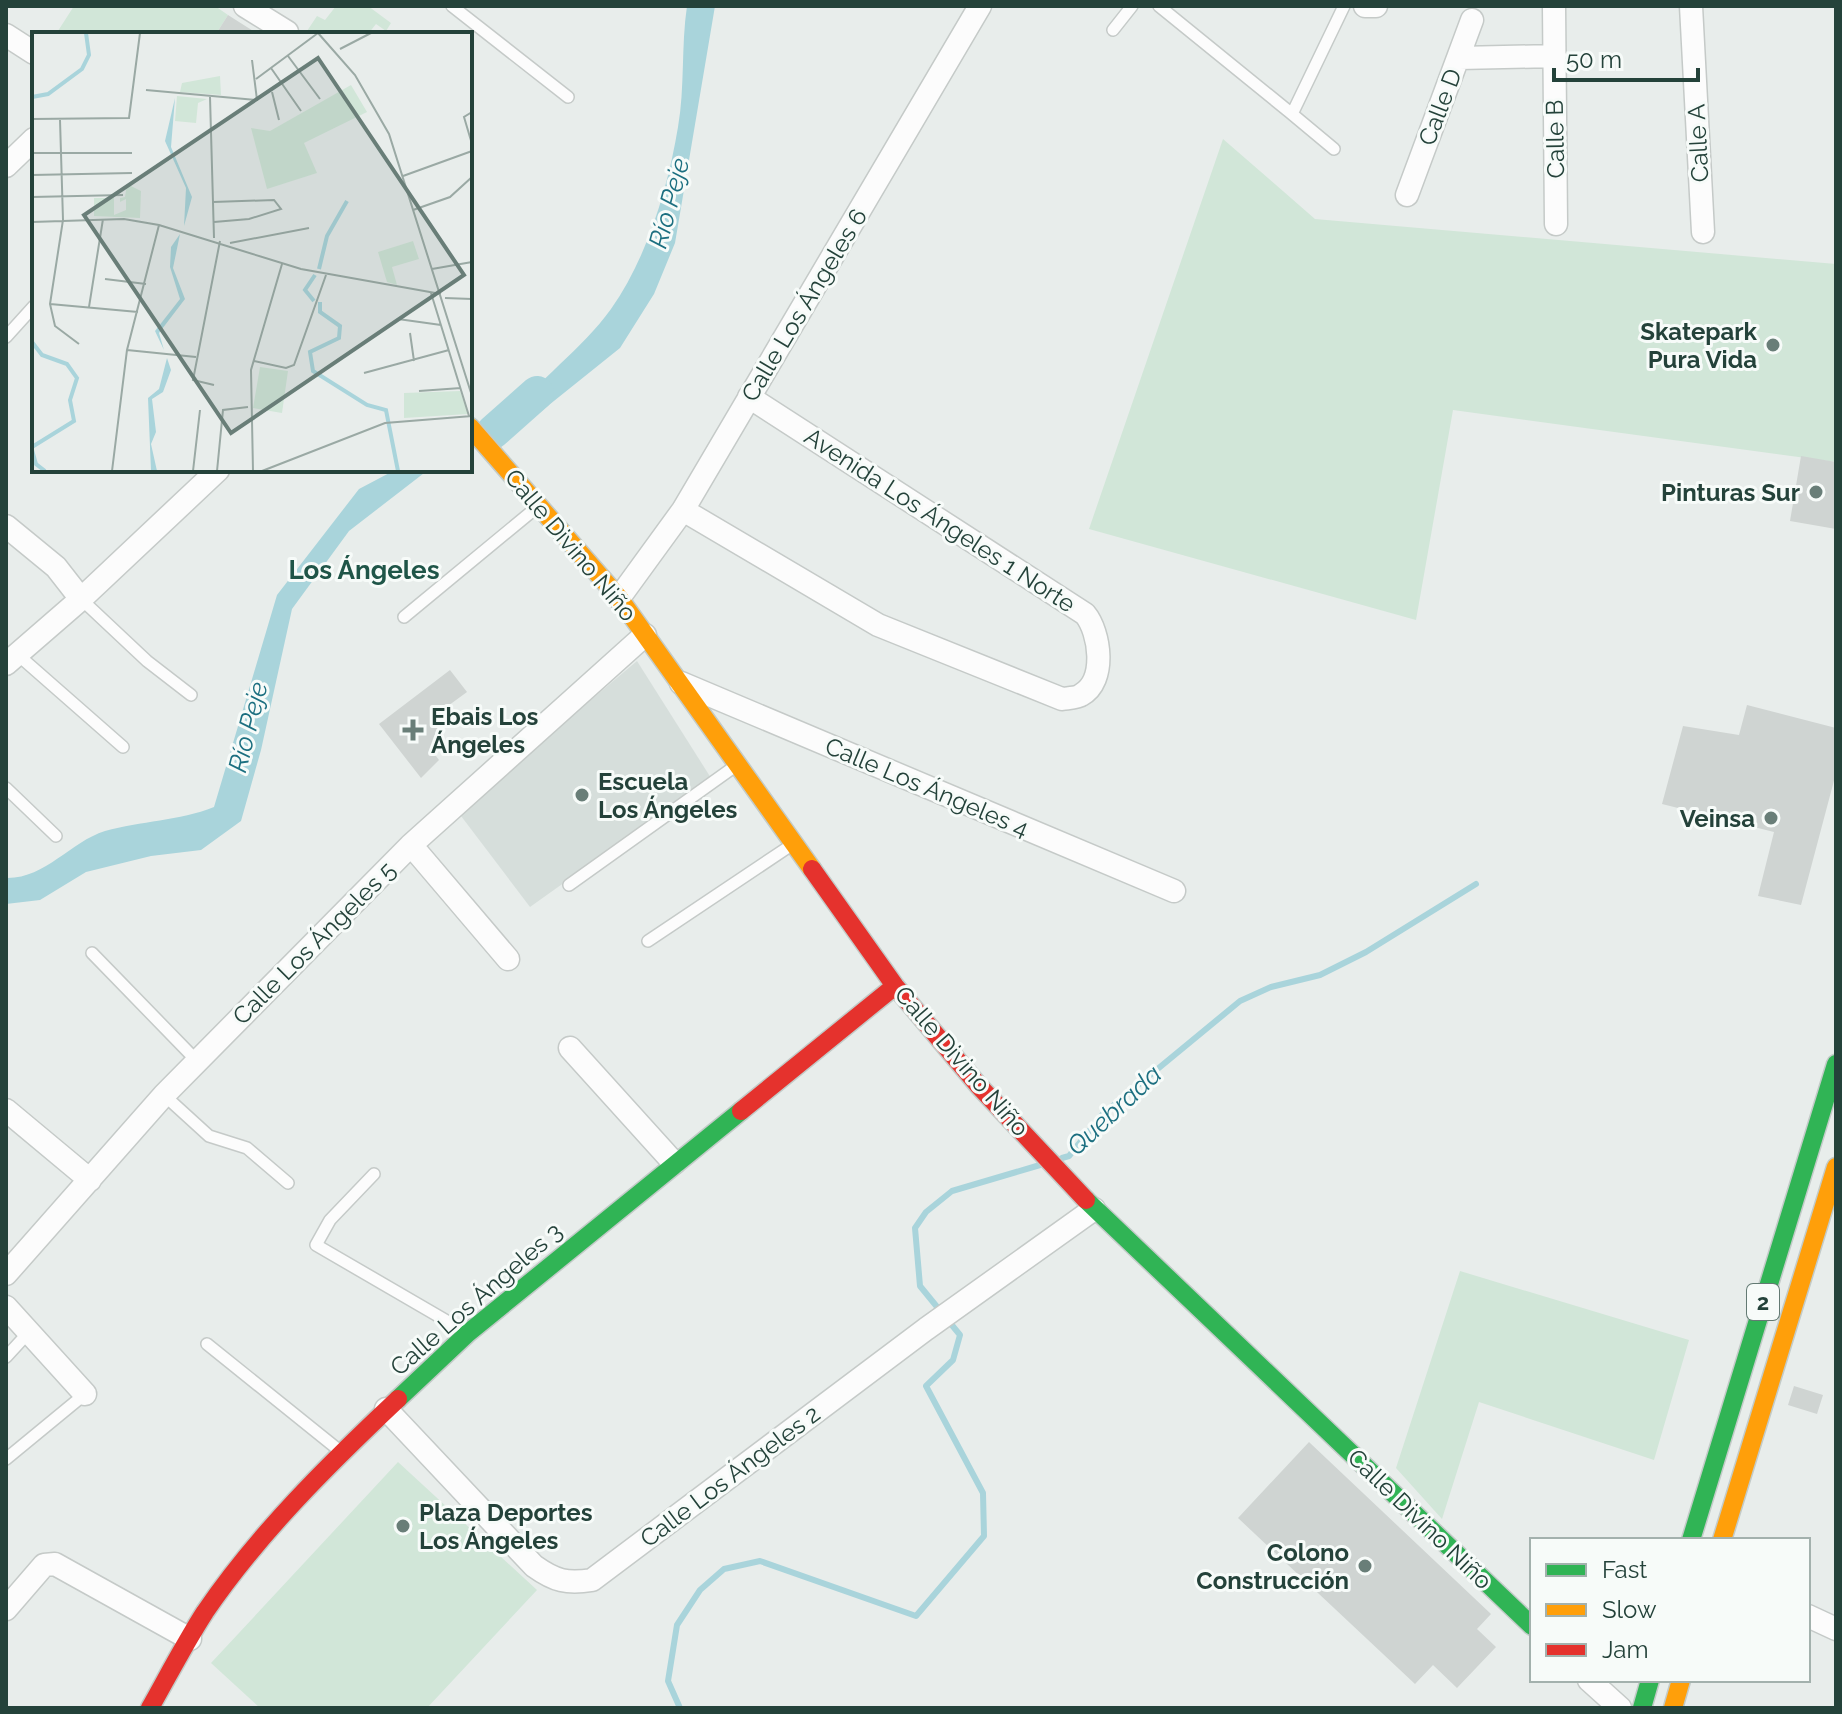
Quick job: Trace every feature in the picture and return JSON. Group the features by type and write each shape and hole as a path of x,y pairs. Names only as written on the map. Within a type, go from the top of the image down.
{"main road":[{"name":"Calle Divino Niño","path":"472,429 619,598 796,842 895,986 978,1085 1094,1209 1530,1624"},
{"name":"Calle Los Ángeles 3","path":"150,1708 235,1571 341,1452 468,1333 895,986"},
{"name":"2","path":"1692,1538 1836,1064"},
{"name":"2","path":"1723,1538 1835,1177"},
{"path":"1642,1708 1649,1682"},
{"path":"1673,1708 1680,1682"}],"street":[{"path":"245,6 287,32"},
{"name":"Calle Los Ángeles 6","path":"619,598 683,510 980,6"},
{"path":"1365,6 1376,6"},
{"name":"Calle B","path":"1554,6 1556,224"},
{"name":"Calle A","path":"1691,6 1703,232"},
{"name":"Calle D","path":"1407,195 1472,20"},
{"path":"6,35 32,52"},
{"path":"1459,58 1555,56"},
{"path":"6,166 32,141"},
{"name":"Avenida Los Ángeles 1 Norte","path":"683,510 878,625 1062,699 1081,696 1090,686 1100,645 1095,626 1085,614 749,397"},
{"path":"12,659 81,599 216,472"},
{"path":"6,526 56,567 81,599"},
{"name":"Calle Los Ángeles 5","path":"6,1274 164,1095 411,845 645,635"},
{"name":"Calle Los Ángeles 4","path":"680,682 1174,891"},
{"path":"411,845 508,959"},
{"path":"570,1048 674,1163"},
{"path":"6,1110 90,1180"},
{"path":"1802,1174 1835,1177"},
{"name":"Calle Los Ángeles 2","path":"386,1409 534,1566 551,1579 570,1584 592,1580 926,1329 1094,1209"},
{"path":"6,1307 85,1394"},
{"path":"6,1609 44,1565 55,1564 190,1639"},
{"path":"1810,1617 1836,1629"},
{"path":"1591,1691 1620,1708"}],"lane":[{"path":"452,6 568,97"},
{"path":"1113,30 1132,6"},
{"path":"1159,6 1334,149"},
{"path":"1292,114 1344,6"},
{"path":"6,337 32,308"},
{"path":"404,617 539,505"},
{"path":"81,599 147,661 191,695"},
{"path":"12,659 123,747"},
{"path":"569,885 739,764"},
{"path":"6,788 56,836"},
{"path":"648,941 796,842"},
{"path":"92,953 197,1061"},
{"path":"164,1095 209,1136 247,1148 288,1183"},
{"path":"374,1174 330,1220 316,1245 468,1333"},
{"path":"6,1357 29,1332"},
{"path":"207,1344 341,1452"},
{"path":"6,1459 85,1394"}],"shaded area":[{"name":"Escuela Los Ángeles","path":"637,661 711,778 530,907 458,812"}],"green space":[{"path":"74,6 215,6 228,15 217,32 57,32"},
{"path":"336,6 368,6 391,23 386,31 376,24 370,32 306,32 317,16 325,20"},
{"path":"1223,139 1315,219 1836,264 1836,462 1453,410 1416,620 1089,529"},
{"path":"1460,1271 1689,1340 1654,1460 1479,1402 1442,1519 1396,1468"},
{"name":"Plaza Deportes Los Ángeles","path":"398,1462 537,1590 427,1708 260,1708 211,1663"}],"water":[{"path":"687,6 715,6 675,243 654,294 620,348 534,417 504,425 529,395 599,325 635,268 662,198 678,127"},
{"path":"391,472 425,472 349,531 292,609 261,750 241,821 201,850 151,856 86,872 40,900 6,904 6,878 33,873 92,836 214,807 277,595 359,489"}],"building":[{"path":"228,15 255,32 217,32"},
{"name":"Pinturas Sur","path":"1801,456 1836,462 1836,529 1790,521"},
{"name":"Ebais Los Ángeles","path":"450,670 467,692 441,711 442,737 433,752 439,760 421,778 379,724"},
{"name":"Veinsa","path":"1747,705 1836,728 1836,773 1801,905 1758,896 1774,832 1662,804 1683,726 1739,735"},
{"path":"1794,1386 1823,1395 1817,1414 1788,1405"},
{"name":"Colono Construcción","path":"1309,1442 1491,1614 1477,1629 1496,1647 1457,1688 1433,1665 1415,1684 1238,1518"}],"waterway":[{"name":"Río Peje","path":"493,432 537,393"},
{"name":"Quebrada","path":"1062,1158 1069,1156 1103,1114 1240,1001 1271,987 1320,975 1366,952 1476,884"},
{"name":"Quebrada","path":"680,1708 668,1681 677,1625 700,1590 724,1569 760,1561 916,1616 984,1536 983,1493 926,1386 953,1360 960,1335 920,1286 915,1228 926,1212 952,1191 1040,1165"}],"traffic: fast":[{"path":"1692,1538 1836,1064"},
{"path":"398,1399 468,1333 741,1111"},
{"path":"1086,1200 1530,1624"},
{"path":"1642,1708 1649,1682"}],"traffic: slow":[{"path":"472,429 619,598 812,869"},
{"path":"1723,1538 1836,1167"},
{"path":"1673,1708 1680,1682"}],"traffic: jam":[{"path":"812,869 895,986 978,1085 1086,1200"},
{"path":"741,1111 895,986"},
{"path":"150,1708 205,1612 248,1555 321,1474 398,1399"}],"place":[{"name":"Skatepark Pura Vida","path":"1773,345"},
{"name":"Pinturas Sur","path":"1816,492"},
{"name":"Ebais Los Ángeles","path":"413,730"},
{"name":"Escuela Los Ángeles","path":"582,795"},
{"name":"Veinsa","path":"1771,818"},
{"name":"Plaza Deportes Los Ángeles","path":"403,1526"},
{"name":"Colono Construcción","path":"1365,1566"}],"district":[{"name":"Los Ángeles","path":"364,570"}]}
